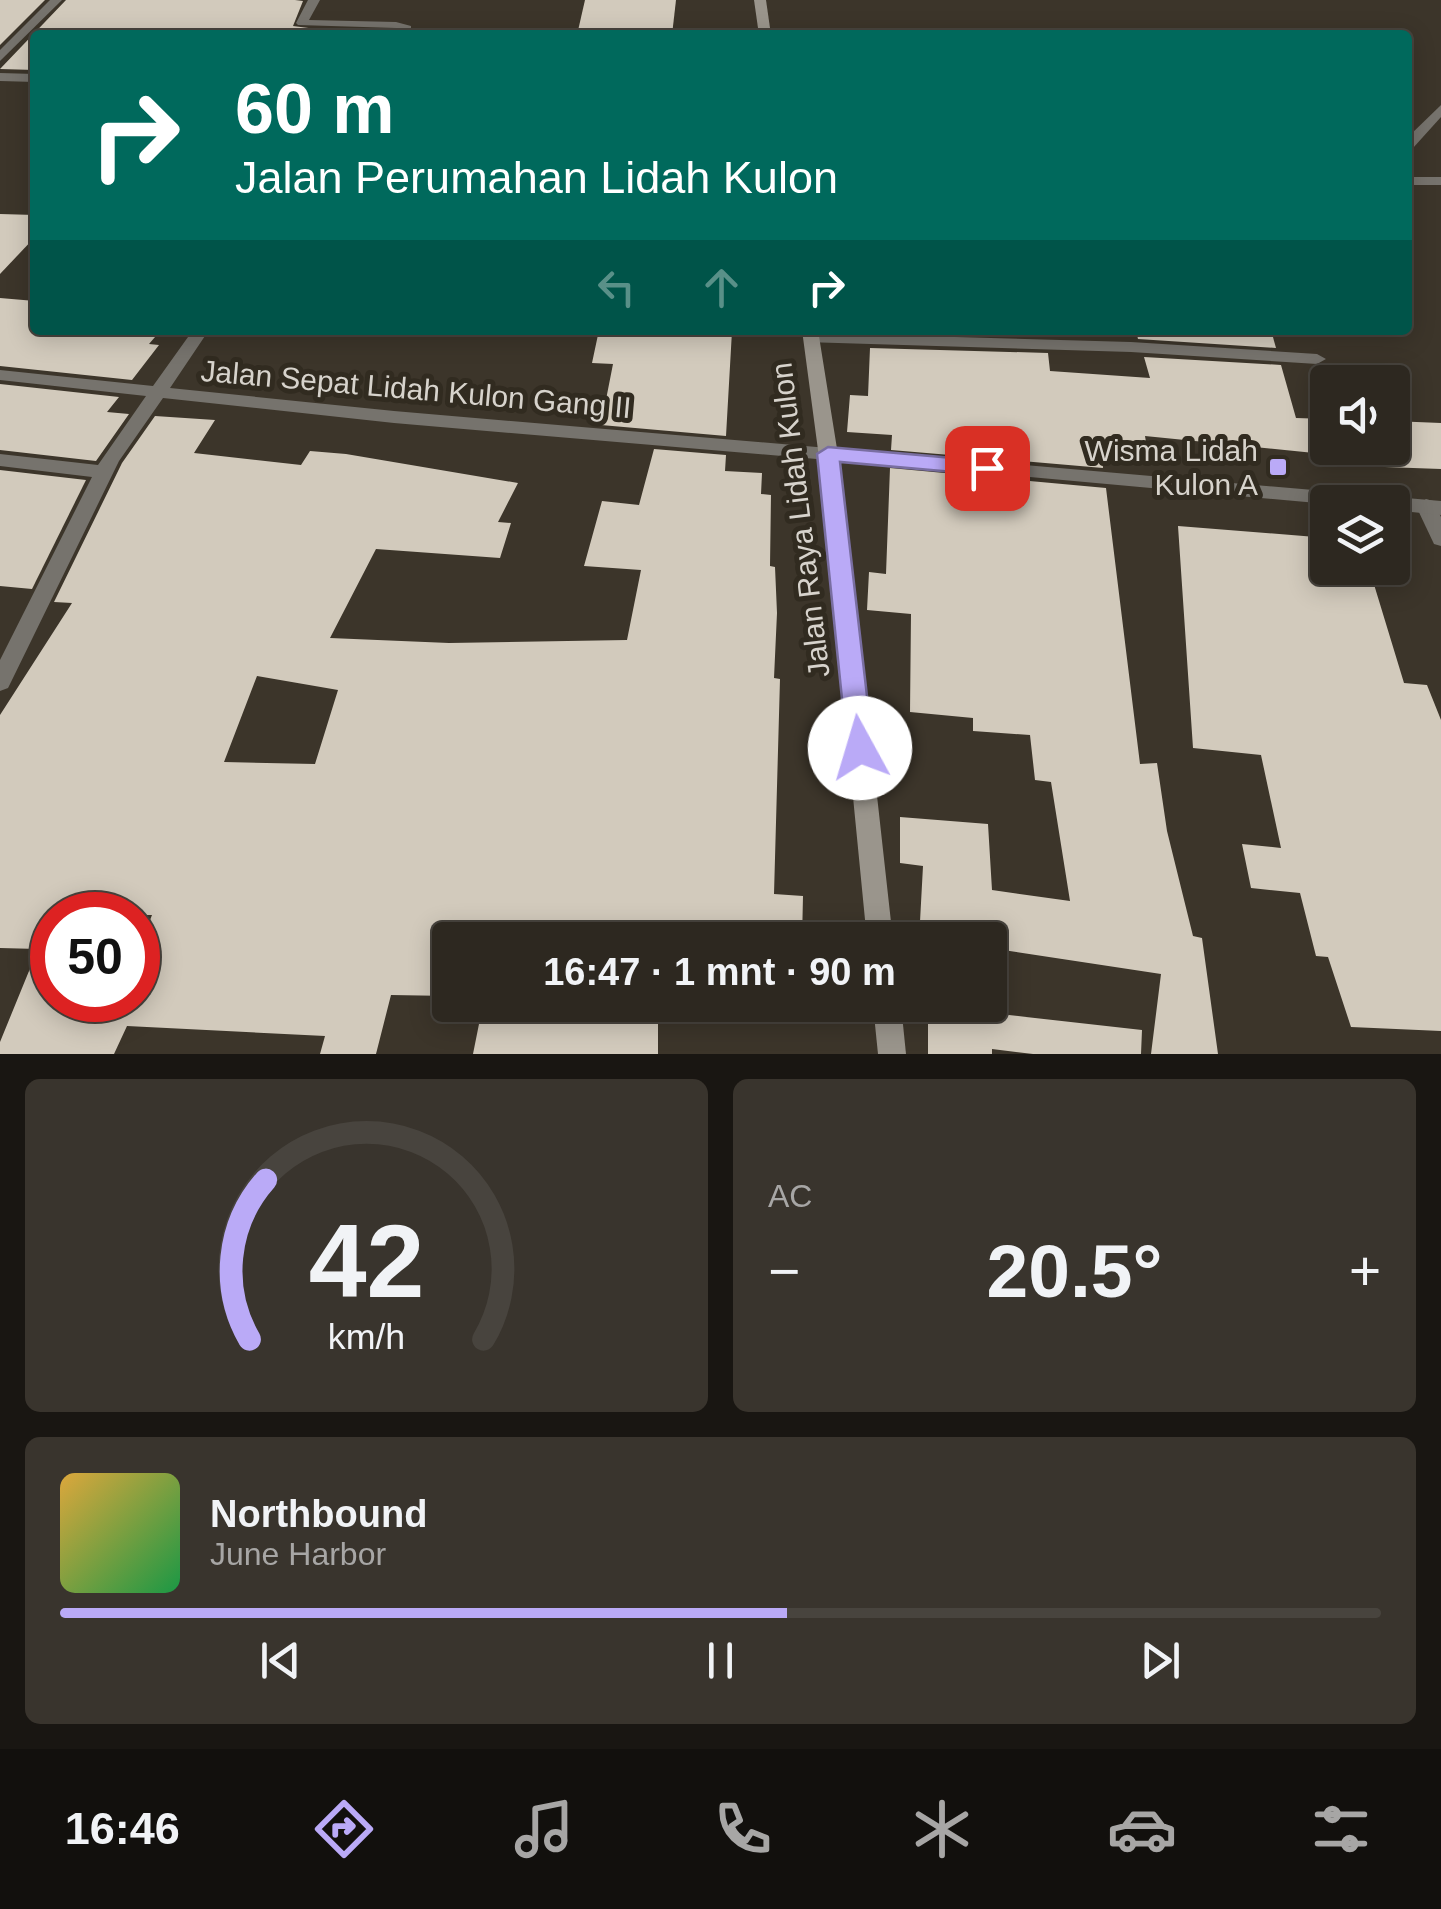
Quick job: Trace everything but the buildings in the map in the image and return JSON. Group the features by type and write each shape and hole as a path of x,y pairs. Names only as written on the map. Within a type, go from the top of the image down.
{"main road":[{"path":"760,0 765,30"},
{"name":"Jalan Raya Lidah Kulon","path":"810,335 828,454 878,922"},
{"path":"889,1022 892,1054"}],"street":[{"path":"0,58 56,0"},
{"path":"314,0 302,23 396,25 406,30"},
{"path":"0,77 30,78"},
{"path":"1412,141 1441,110"},
{"path":"1412,181 1441,182"},
{"path":"0,682 104,472 197,335"},
{"path":"833,335 1317,359"},
{"name":"Jalan Sepat Lidah Kulon Gang II","path":"0,375 156,393 1310,496"},
{"path":"0,460 104,472"},
{"path":"1433,507 1441,539"}],"place":[{"name":"Wisma Lidah Kulon A","path":"1278,467"}],"route":[{"path":"860,748 828,454 987,468"}]}
